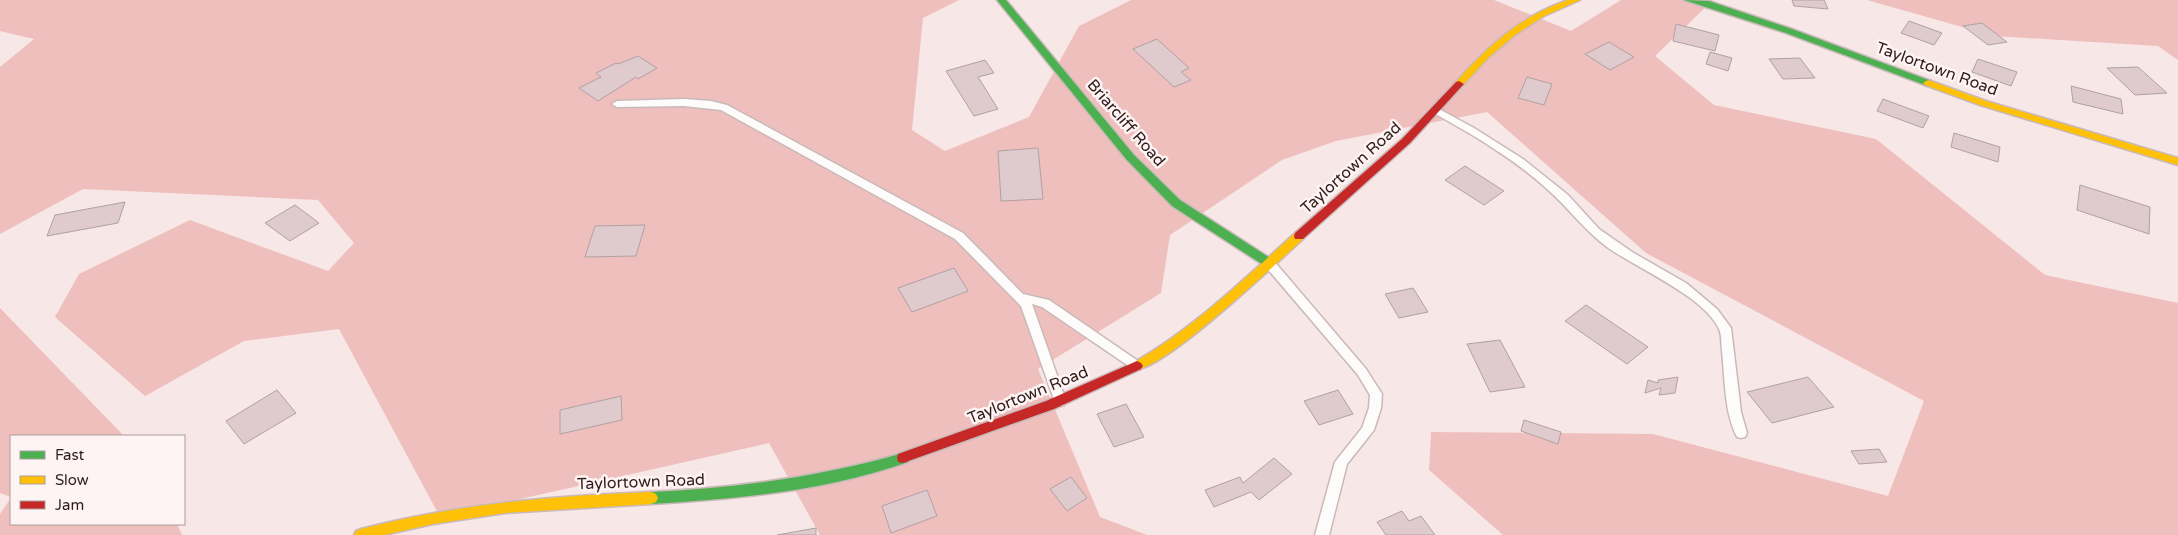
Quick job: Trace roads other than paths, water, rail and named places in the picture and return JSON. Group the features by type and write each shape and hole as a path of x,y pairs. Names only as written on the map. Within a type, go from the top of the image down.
{"street":[{"name":"Briarcliff Road","path":"1001,0 1137,164 1176,203 1269,263"},
{"name":"Taylortown Road","path":"361,535 451,513 538,503 730,494 779,489 848,473 934,448 1060,401 1137,366 1163,351 1202,322 1385,161 1437,111 1495,47 1517,26 1547,9 1576,0"},
{"name":"Taylortown Road","path":"1688,0 1706,3 1789,31 1983,104 2178,162"}],"lane":[{"path":"617,104 644,106 692,101 724,107 959,236 1026,304 1060,401"},
{"path":"1437,111 1511,153 1565,198 1596,232 1684,288 1718,316 1725,328 1735,412 1741,433"},
{"path":"1269,263 1362,372 1376,394 1375,408 1368,430 1341,462 1322,535"},
{"path":"1018,297 1045,303 1137,366"}]}
